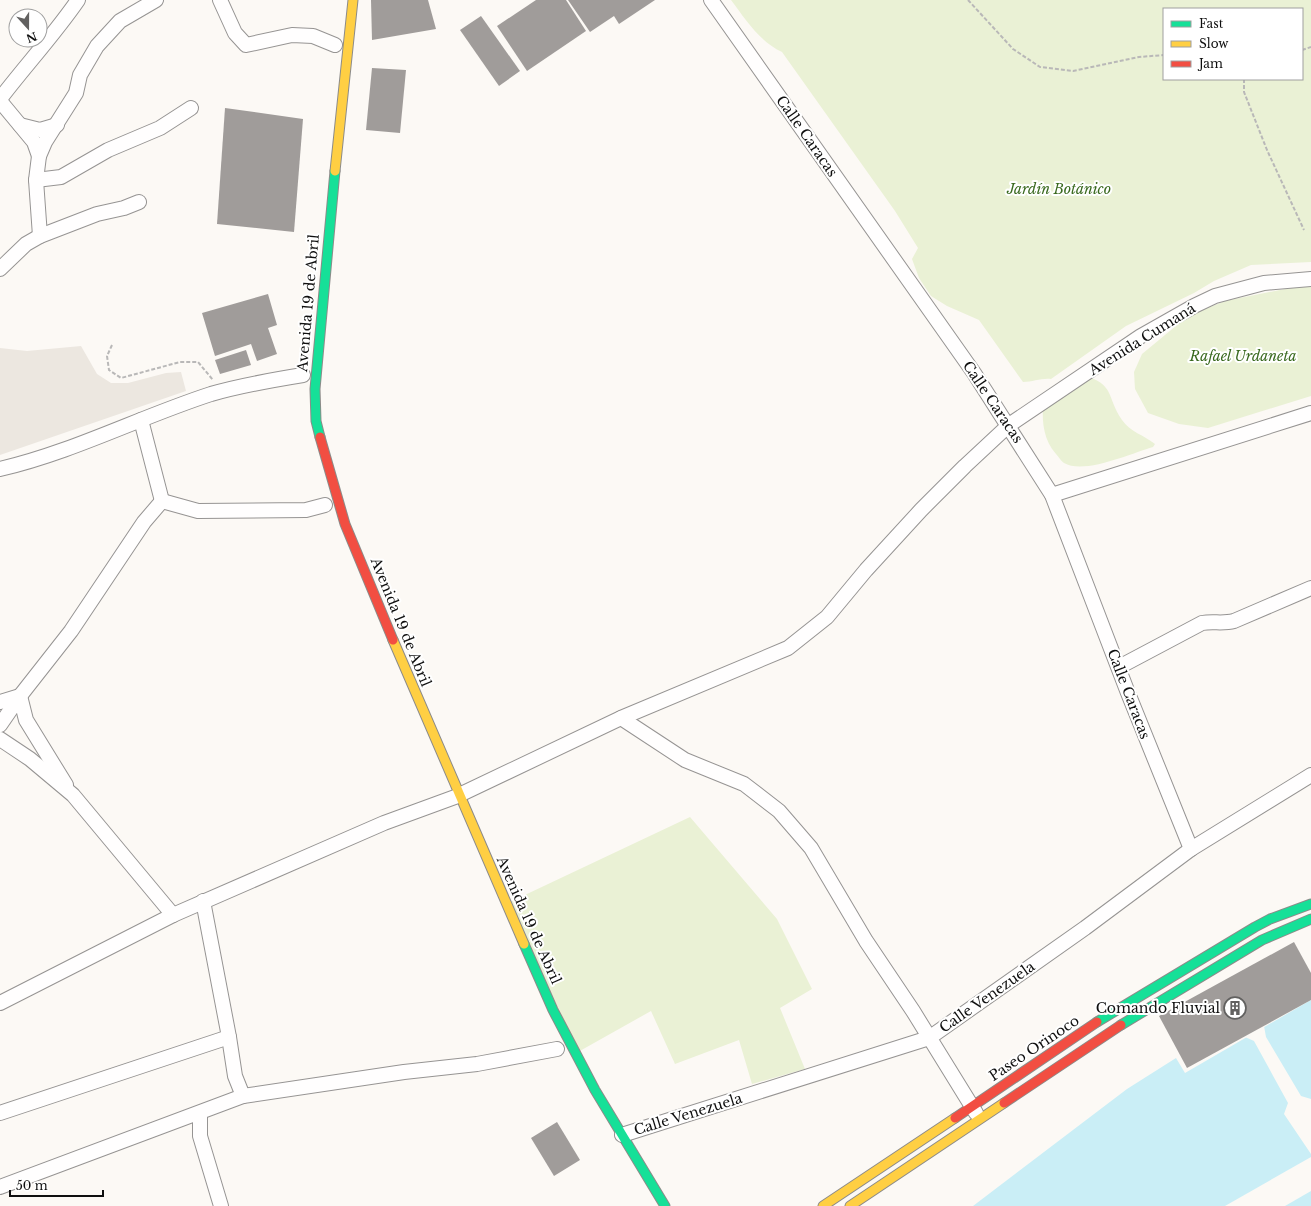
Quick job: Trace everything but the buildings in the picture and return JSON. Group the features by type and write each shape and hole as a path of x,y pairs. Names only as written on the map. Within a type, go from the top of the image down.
{"street":[{"path":"39,156 34,142 0,100 37,52 59,28 78,0"},
{"path":"40,236 36,180 39,156 45,142 76,93 80,75 96,46 120,21 156,0"},
{"path":"220,0 235,33 246,44 292,36 313,36 335,43"},
{"name":"Avenida 19 de Abril","path":"353,0 329,226 316,383 316,420 330,480 345,524 420,707 449,799 553,1010 591,1083 665,1206"},
{"name":"Calle Caracas","path":"711,0 974,373 1009,425 1052,495 1191,849"},
{"path":"36,180 61,177 108,150 160,128 191,108"},
{"path":"20,125 40,130 57,125"},
{"path":"0,269 26,244 40,236 97,214 124,208 139,202"},
{"name":"Avenida Cumaná","path":"0,1003 173,915 204,901 384,823 449,799 621,718 788,648 827,617 866,570 921,510 983,448 1009,425 1141,336 1194,306 1215,296 1264,283 1311,279"},
{"path":"0,469 82,443 220,392 303,373"},
{"path":"1052,495 1311,413"},
{"path":"141,420 162,501"},
{"path":"162,501 198,511 306,510 325,507"},
{"path":"0,725 20,696 71,631 144,522 162,501"},
{"path":"1119,667 1202,623 1213,621 1226,623 1234,621 1311,588"},
{"path":"0,702 20,696"},
{"path":"20,696 26,720 73,795 173,915"},
{"path":"621,718 685,760 744,784 779,811 811,848 866,941 913,1011 980,1120"},
{"path":"0,739 30,759 73,795"},
{"name":"Calle Venezuela","path":"622,1134 929,1038 1085,928 1191,849 1311,775"},
{"path":"204,901 230,1037 235,1076 243,1096"},
{"name":"Paseo Orinoco","path":"823,1206 973,1107 1117,1009 1218,948 1270,919 1311,904"},
{"name":"Paseo Orinoco","path":"850,1206 1125,1022 1262,940 1311,919"},
{"path":"0,1113 230,1037"},
{"path":"0,1187 243,1096 404,1072 476,1064 557,1048"},
{"path":"200,1113 200,1136 221,1206"}],"path":[{"path":"968,0 1013,49 1040,67 1073,71 1139,57 1163,55"},
{"path":"1244,80 1244,92 1267,150 1304,230"},
{"path":"112,345 107,356 109,370 121,378 180,362 198,362 209,374 220,392"}],"green space":[{"name":"Jardín Botánico","path":"731,0 1311,0 1311,262 1251,265 1214,281 1194,293 1126,326 1051,379 1023,382 979,320 947,306 931,296 919,278 912,259 918,248 895,211 782,52 766,42"},
{"name":"Rafael Urdaneta","path":"1311,286 1311,396 1208,428 1179,424 1148,413 1135,389 1134,372 1142,354 1188,316 1225,301 1290,288"},
{"path":"1082,375 1093,379 1105,387 1109,392 1117,412 1125,424 1155,444 1153,447 1095,465 1073,466 1062,461 1052,449 1046,437 1043,419 1043,406"},
{"path":"690,817 777,919 812,989 780,1008 805,1069 752,1084 739,1040 675,1064 651,1011 578,1052 510,902"}],"shaded area":[{"path":"81,346 97,374 111,383 128,383 166,373 181,372 186,391 0,455 0,348 27,351"}],"water":[{"path":"1311,1000 1311,1206 973,1206 1127,1089 1176,1058 1185,1073"}],"pier":[{"path":"1264,1026 1266,1037 1301,1096 1311,1099 1311,1154 1284,1114 1288,1103 1254,1041 1245,1037"},
{"path":"1311,1157 1311,1191 1285,1206 1225,1206"}],"traffic: fast":[{"path":"320,437 316,421 315,389 335,171"},
{"path":"1097,1022 1255,927 1270,919 1311,904"},
{"path":"1121,1025 1262,940 1311,919"},
{"path":"524,944 553,1010 595,1090 665,1206"}],"traffic: slow":[{"path":"335,171 353,0"},
{"path":"393,640 524,944"},
{"path":"850,1206 1004,1103"},
{"path":"823,1206 955,1118"}],"traffic: jam":[{"path":"320,437 345,524 393,640"},
{"path":"955,1118 1097,1022"},
{"path":"1004,1103 1121,1025"}],"place":[{"name":"Comando Fluvial","path":"1235,1008"}]}
